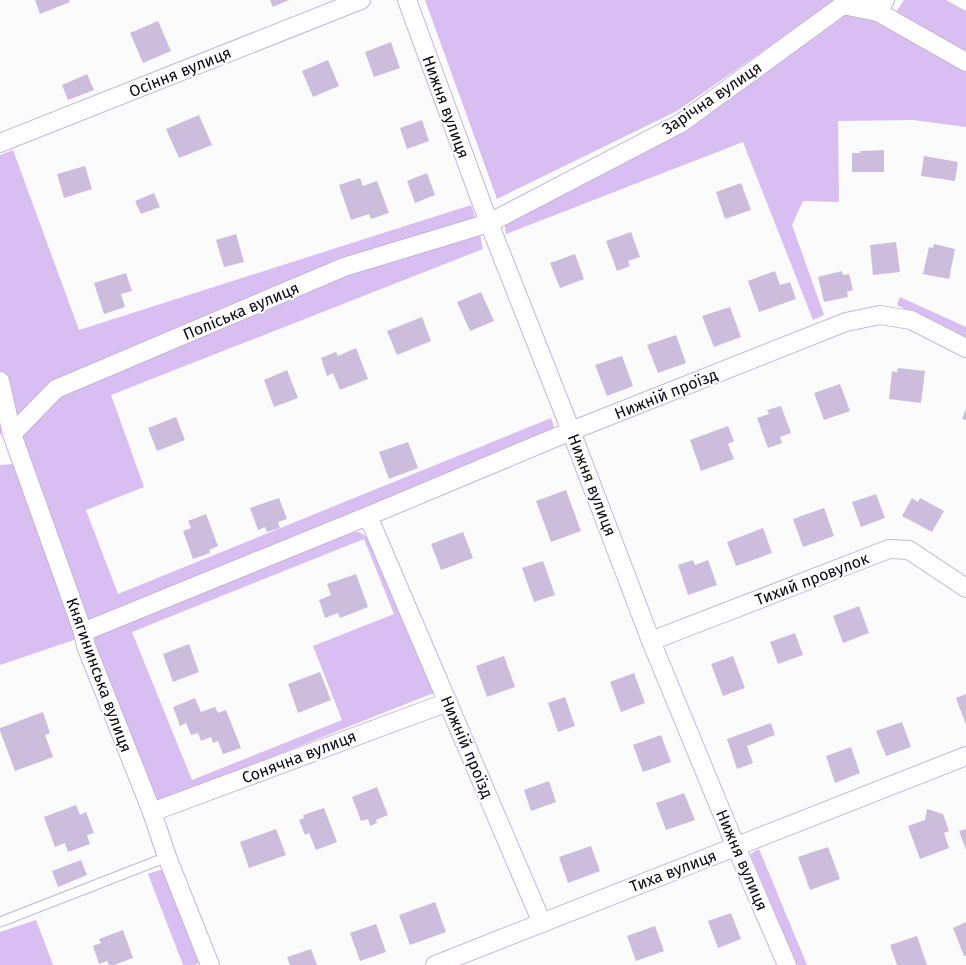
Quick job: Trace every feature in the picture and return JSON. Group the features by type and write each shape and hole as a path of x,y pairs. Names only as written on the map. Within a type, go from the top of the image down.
{"street":[{"name":"Осіння вулиця","path":"0,143 361,0"},
{"name":"Нижня вулиця","path":"407,0 489,223 651,641 787,965"},
{"name":"Зарічна вулиця","path":"857,0 881,6 966,62"},
{"name":"Зарічна вулиця","path":"489,223 681,123 843,5 881,6"},
{"name":"Поліська вулиця","path":"12,434 56,389 344,267 489,223"},
{"name":"Нижній проїзд","path":"83,632 571,431 846,322 880,315 911,320 966,348"},
{"name":"Княгининська вулиця","path":"0,381 12,434 83,632 86,646 210,965"},
{"name":"Нижній проїзд","path":"368,516 542,923"},
{"name":"Тихий провулок","path":"651,641 889,549 909,550 966,588"},
{"name":"Сонячна вулиця","path":"152,812 448,702"},
{"name":"Тиха вулиця","path":"435,965 966,756"}],"lane":[{"path":"0,922 167,857"}],"shaded area":[{"path":"425,0 836,0 677,111 497,199"},
{"path":"904,0 946,0 966,11 966,51 896,12"},
{"path":"845,14 881,20 966,70 966,127 913,120 838,121 839,202 803,201 792,225 824,315 813,320 743,142 506,234 504,223"},
{"path":"13,150 79,330 471,205 476,220 52,383 0,435 0,155"},
{"path":"480,235 483,249 111,395 144,487 86,510 118,594 551,418 555,430 87,625 18,436 58,394 347,274"},
{"path":"900,297 966,327 966,340 897,305"},
{"path":"13,464 77,639 0,665 0,465"},
{"path":"359,532 373,540 436,692 156,803 90,635 340,534","holes":["364,539 394,614 313,646 342,720 192,780 132,632"]},
{"path":"759,849 807,965 797,965 750,854"},
{"path":"163,869 199,963 194,965 183,965 148,874"},
{"path":"36,920 53,965 0,965 0,932"}],"building":[{"path":"35,0 69,0 70,2 40,14"},
{"path":"270,0 289,0 273,7"},
{"path":"158,21 171,51 143,63 130,33"},
{"path":"391,42 400,68 374,77 365,52"},
{"path":"328,60 339,86 313,97 302,71"},
{"path":"87,74 94,90 68,100 62,85"},
{"path":"199,115 212,145 179,158 166,129"},
{"path":"422,120 429,141 407,149 400,128"},
{"path":"884,150 884,172 852,172 852,153"},
{"path":"924,156 958,162 955,181 921,176"},
{"path":"85,166 92,189 64,198 57,174"},
{"path":"427,173 435,195 415,203 407,181"},
{"path":"360,178 363,186 377,181 389,213 371,219 369,214 351,220 339,185"},
{"path":"741,183 751,210 725,219 716,192"},
{"path":"154,193 160,207 141,214 135,201"},
{"path":"631,232 640,257 628,261 630,266 617,271 606,241"},
{"path":"236,234 244,262 224,267 216,240"},
{"path":"896,242 900,272 873,275 870,245"},
{"path":"934,244 955,249 949,279 923,274 929,247 933,248"},
{"path":"575,254 584,279 560,288 550,263"},
{"path":"775,271 780,285 790,282 796,299 759,312 748,281"},
{"path":"842,271 843,275 849,274 853,290 847,292 848,297 824,302 818,277"},
{"path":"126,273 132,291 121,294 125,307 104,314 94,283"},
{"path":"481,292 494,321 470,331 457,302"},
{"path":"730,307 741,337 714,347 702,316"},
{"path":"422,317 431,341 397,355 387,331"},
{"path":"676,335 686,363 658,373 647,345"},
{"path":"356,348 368,379 340,390 333,373 327,376 321,358 336,352 338,356"},
{"path":"622,356 633,386 607,396 595,365"},
{"path":"898,368 925,371 921,403 889,399 892,371 897,372"},
{"path":"287,370 298,398 274,407 264,380"},
{"path":"840,384 850,411 824,420 814,393"},
{"path":"781,406 791,433 780,437 782,443 768,448 757,418 769,414 767,410"},
{"path":"966,408 966,420 962,419"},
{"path":"176,417 185,440 157,451 148,428"},
{"path":"728,426 734,441 728,444 734,459 701,471 690,440"},
{"path":"408,442 418,468 389,479 379,452"},
{"path":"566,490 581,531 551,542 536,501"},
{"path":"876,494 885,518 861,527 852,502"},
{"path":"279,498 287,519 278,522 280,528 267,532 265,527 258,530 250,508"},
{"path":"912,498 918,502 920,498 944,511 932,532 902,516"},
{"path":"824,508 834,536 803,547 793,519"},
{"path":"206,514 218,546 209,550 210,553 193,559 183,531 191,528 188,521"},
{"path":"763,528 772,553 736,566 727,542"},
{"path":"463,532 473,558 441,570 431,544"},
{"path":"693,560 695,565 708,560 717,585 688,595 678,565"},
{"path":"543,561 555,595 534,602 522,568"},
{"path":"356,574 368,607 340,618 338,613 325,618 319,600 331,595 327,584"},
{"path":"859,606 869,633 843,643 833,616"},
{"path":"795,633 803,655 778,664 770,642"},
{"path":"189,644 199,672 173,682 163,654"},
{"path":"504,656 515,687 487,697 476,666"},
{"path":"733,656 745,688 723,696 711,664"},
{"path":"320,672 331,700 298,713 288,684"},
{"path":"634,673 645,703 621,712 610,682"},
{"path":"966,694 966,725 956,698"},
{"path":"565,697 575,726 558,732 548,703"},
{"path":"195,698 201,712 215,707 218,713 226,710 241,748 223,754 218,741 213,743 211,737 201,741 198,733 191,735 186,723 180,726 173,707"},
{"path":"43,712 50,733 45,735 53,757 15,771 0,728"},
{"path":"902,722 911,747 886,756 876,731"},
{"path":"771,723 775,735 747,746 753,763 737,769 727,739"},
{"path":"661,735 671,762 643,772 633,745"},
{"path":"851,747 860,773 835,783 826,756"},
{"path":"549,781 556,802 531,811 524,790"},
{"path":"377,787 388,815 376,820 377,823 370,826 368,819 361,821 352,797"},
{"path":"684,793 695,820 666,830 656,803"},
{"path":"76,805 80,815 86,812 94,833 87,835 90,844 68,852 65,843 55,847 44,817"},
{"path":"324,808 337,842 316,850 309,833 305,835 299,820 304,818 303,815"},
{"path":"927,809 943,814 949,831 944,833 949,848 920,859 908,826 925,820"},
{"path":"276,829 286,855 249,868 240,842"},
{"path":"966,829 966,850 959,831"},
{"path":"591,846 600,871 568,883 559,857"},
{"path":"828,847 840,879 810,890 798,857"},
{"path":"81,860 87,875 58,887 52,871"},
{"path":"435,902 446,932 410,945 399,915"},
{"path":"731,913 741,939 718,948 708,921"},
{"path":"966,922 966,956 964,956 953,928"},
{"path":"376,924 386,952 360,961 350,933"},
{"path":"655,926 664,951 636,961 627,936"},
{"path":"123,930 133,958 114,965 109,965 107,961 99,964 93,946 101,943 99,939"},
{"path":"917,936 927,965 897,965 890,945"},
{"path":"311,949 317,965 290,965 287,957"}]}
